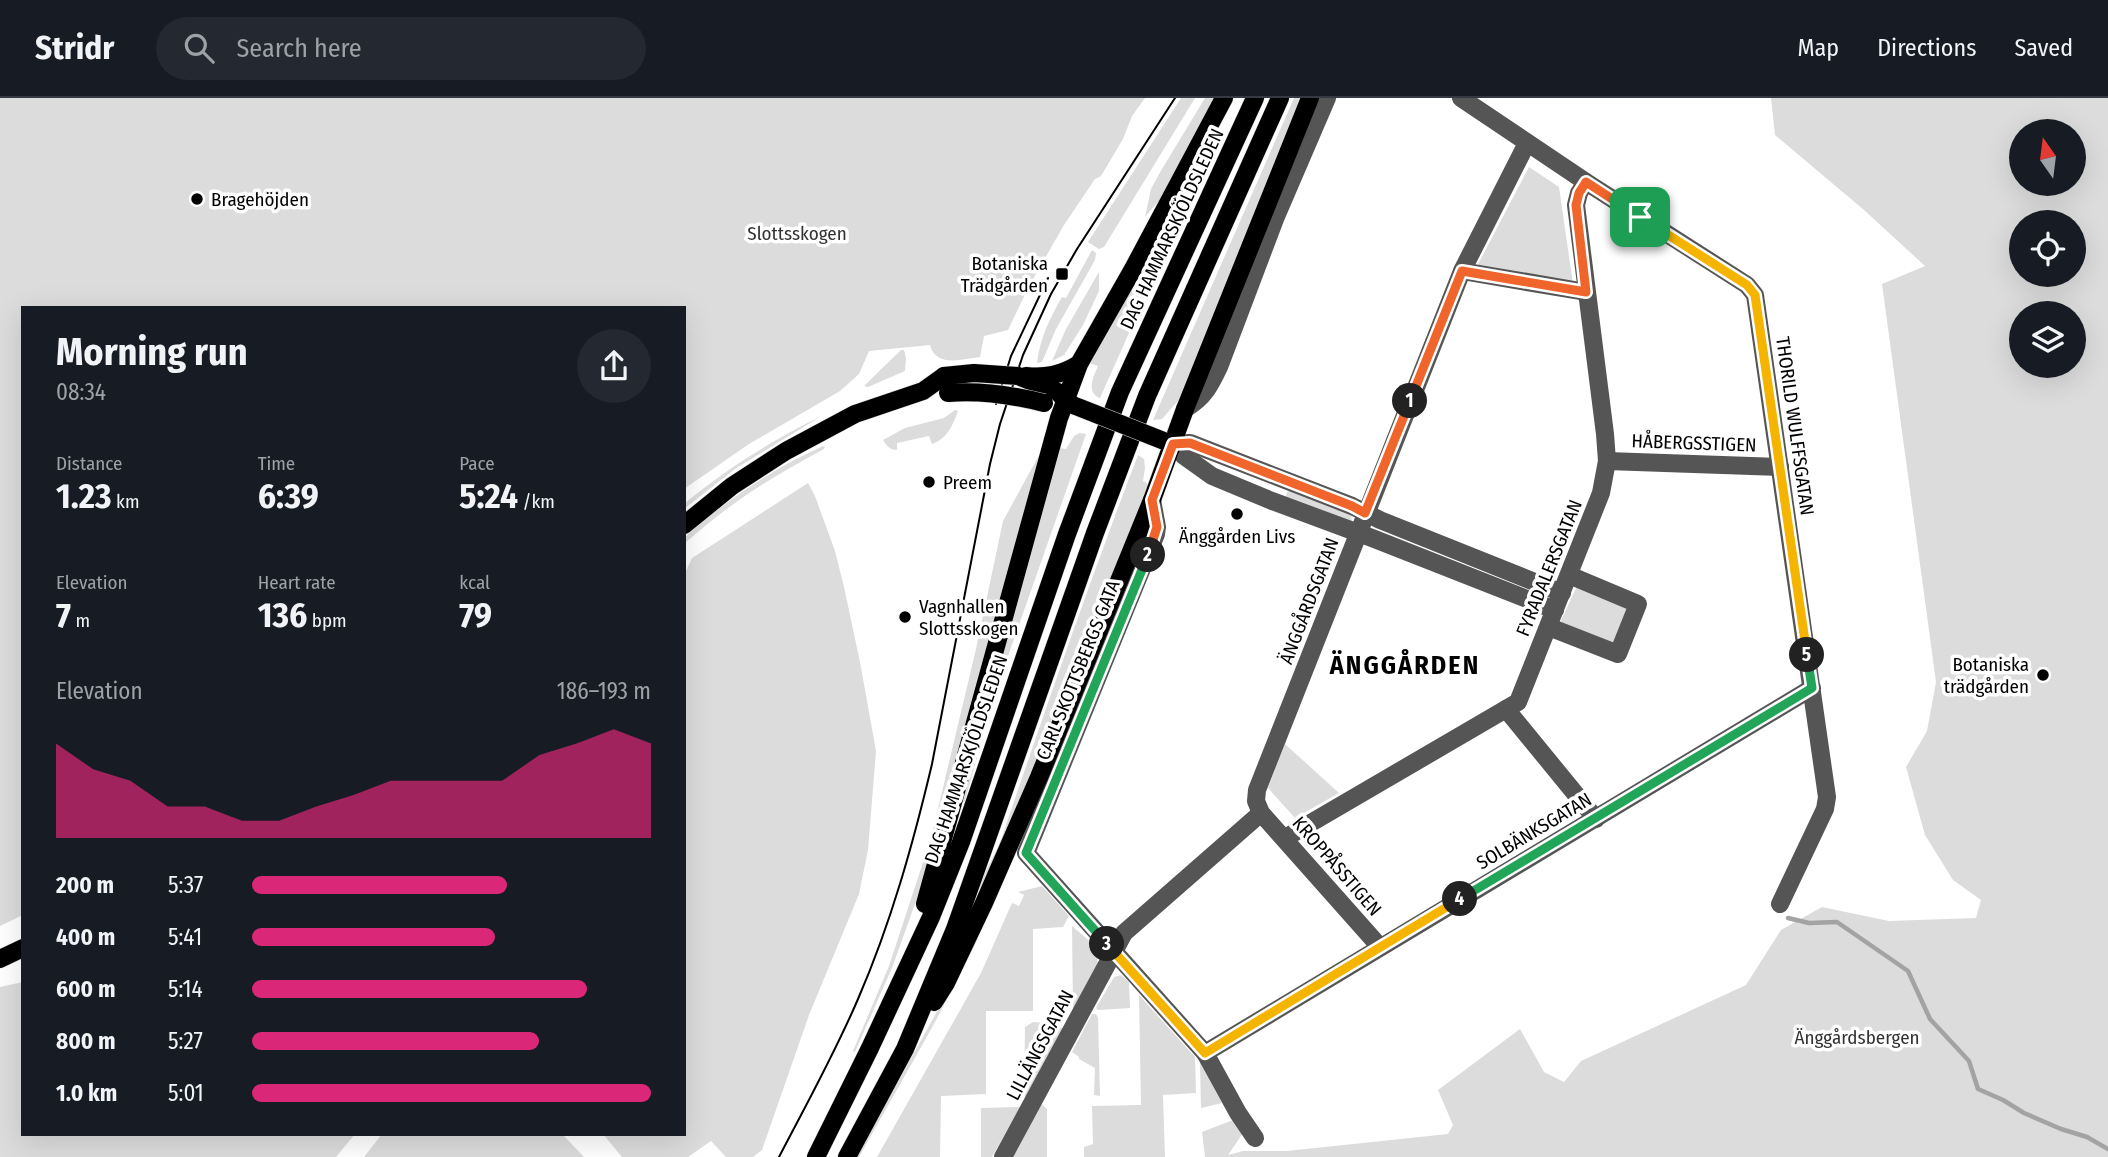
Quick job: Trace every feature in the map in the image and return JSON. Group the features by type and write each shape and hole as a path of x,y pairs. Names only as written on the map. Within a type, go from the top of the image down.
{"main road":[{"path":"904,975 933,880 1046,463 1072,404 1079,364 1224,98"},
{"name":"DAG HAMMARSKJÖLDSLEDEN","path":"816,1157 931,917 961,842 1067,534 1120,392 1255,98"},
{"path":"905,1049 955,929 1095,533 1147,396 1280,98"},
{"path":"847,1157 905,1049 946,984 984,903 1039,777 1152,500 1168,442 1185,409 1310,98"},
{"path":"946,385 1016,396 1045,389 1059,374 1079,364"},
{"path":"686,523 732,486 786,451 855,414 946,385 974,373 1018,376 1045,389 1054,405 1072,404 1168,442"},
{"path":"0,959 21,949"}],"street":[{"path":"1185,409 1204,395 1219,367 1275,219 1327,98"},
{"name":"THORILD WULFFSGATAN","path":"1461,98 1752,290 1755,295 1827,797 1825,809 1780,904"},
{"name":"ÄNGGÅRDSGATAN","path":"1261,813 1256,801 1257,789 1365,513 1462,271 1527,143"},
{"name":"FYRADALERSGATAN","path":"1285,838 1518,702 1601,494 1607,461 1576,205 1586,182"},
{"path":"1462,271 1586,292"},
{"path":"1168,442 1190,443 1365,513 1459,562 1552,619 1618,654 1638,604 1569,575"},
{"path":"1168,442 1212,476 1357,534 1562,593"},
{"name":"HÅBERGSSTIGEN","path":"1607,461 1780,467"},
{"path":"1272,501 1282,478"},
{"name":"CARL SKOTTSBERGS GATA","path":"1114,952 1026,853 1156,534 1152,500"},
{"name":"SOLBÄNKSGATAN","path":"1205,1053 1812,688"},
{"path":"1506,709 1596,819"},
{"path":"1255,1138 1205,1053 1114,952 1124,933 1261,813"},
{"name":"KROPPÅSSTIGEN","path":"1261,813 1380,947"},
{"name":"LILLÄNGSGATAN","path":"1003,1157 1114,952"}],"green space":[{"name":"Slottsskogen","path":"0,98 1145,98 1132,116 1123,139 1101,176 1095,179 1064,225 1029,286 1008,330 984,336 980,357 944,359 933,352 930,345 869,351 859,374 840,391 749,444 686,488 686,306 21,306 21,916 0,926"},
{"path":"1181,98 1195,98 1104,247 1099,249 1088,242"},
{"path":"1205,98 1216,98 1162,197 1145,217 1151,189"},
{"path":"1294,98 1300,98 1181,400 1162,419 1153,420"},
{"name":"Änggårdsbergen","path":"1771,98 2108,98 2108,1157 1205,1157 1202,1132 1233,1120 1243,1133 1228,1155 1243,1151 1287,1151 1448,1134 1453,1125 1438,1090 1520,1029 1544,1072 1564,1082 1581,1061 1746,985 1781,930 1822,907 1889,921 1976,918 1981,900 1953,880 1925,835 1906,767 1927,731 1936,682 1882,284 1925,266 1775,135"},
{"path":"1529,167 1559,187 1573,284 1476,268"},
{"path":"1191,180 1196,183 1100,398 1092,389 1098,366 1089,363"},
{"path":"1092,250 1096,253 1095,260 1056,329 1042,362 1037,363 1040,345 1050,321"},
{"path":"1099,272 1099,291 1083,325 1064,355 1052,361 1066,329"},
{"path":"904,350 906,358 905,371 868,387 864,386"},
{"path":"955,410 958,411 949,431 942,439 932,444 929,436 897,443 897,450 890,448 883,440 905,428 944,418"},
{"path":"820,417 735,469 686,507 686,502 699,492 785,435"},
{"path":"1086,434 993,699 965,801 962,803 1060,448 1066,449 1074,436"},
{"path":"825,447 734,504 686,542 686,536 716,511 786,465"},
{"path":"1138,455 1144,459 1143,481 1148,486 1017,813 982,888 979,887 1000,841"},
{"path":"1038,457 1040,459 925,876 892,968 855,1052 853,1051 889,966 931,838 1003,521"},
{"path":"808,483 835,551 860,662 876,751 868,850 859,894 809,1015 762,1150 753,1157 726,1157 711,1141 688,1157 622,1157 605,1136 686,1136 686,571 692,558"},
{"path":"1287,492 1351,514 1352,522 1288,501"},
{"path":"1577,586 1627,607 1629,615 1613,645 1559,625"},
{"path":"1285,744 1339,793 1295,818 1268,788"},
{"path":"1042,886 1069,916 1063,927 1033,929 1033,1011 986,1011 986,1094 941,1096 940,1157 877,1157 981,973 1012,903 1019,906 1024,895 1018,892"},
{"path":"1072,926 1093,946 1098,962 1092,980 1073,1013"},
{"path":"975,938 978,939 934,1024 859,1157 856,1157 934,1017"},
{"path":"1121,975 1129,982 1130,1008 1098,1010 1096,1008 1114,977"},
{"path":"21,982 21,1136 353,1136 336,1157 0,1157 0,987"},
{"path":"1139,995 1195,1057 1196,1093 1163,1095 1165,1157 1084,1157 1084,1147 1093,1144 1092,1106 1141,1105"},
{"path":"1092,1014 1096,1014 1098,1018 1100,1096 1094,1095 1095,1068 1072,1052"},
{"path":"1033,1022 1064,1028 1026,1098 1025,1027"},
{"path":"1200,1063 1222,1103 1201,1108"},
{"path":"1038,1101 1047,1109 1047,1157 1009,1157"},
{"path":"1020,1107 992,1157 981,1157 981,1108"},
{"path":"380,1136 564,1136 584,1157 364,1157"}],"waterway":[{"path":"1788,918 1809,923 1837,922 1908,971 1930,1019 1969,1061 1978,1089 2024,1113 2087,1137 2108,1149"}],"tram line":[{"path":"779,1157 849,1019 881,941 900,883 932,764 990,464 1023,355 1051,294 1077,249 1175,98"},
{"path":"996,404 1011,356 1048,278"}],"place":[{"name":"Bragehöjden","path":"197,199"},
{"name":"Botaniska Trädgården","path":"1062,274"},
{"name":"Preem","path":"929,482"},
{"name":"Änggården Livs","path":"1237,514"},
{"name":"Vagnhallen Slottsskogen","path":"905,617"},
{"name":"Botaniska trädgården","path":"2043,675"}],"district":[{"name":"ÄNGGÅRDEN","path":"1405,665"}],"route":[{"path":"1586,182 1640,217 1747,285 1755,295 1812,688 1205,1053 1026,853 1156,534 1152,500 1173,444 1190,443 1365,513 1462,271 1586,292 1576,205 1586,182"}]}
